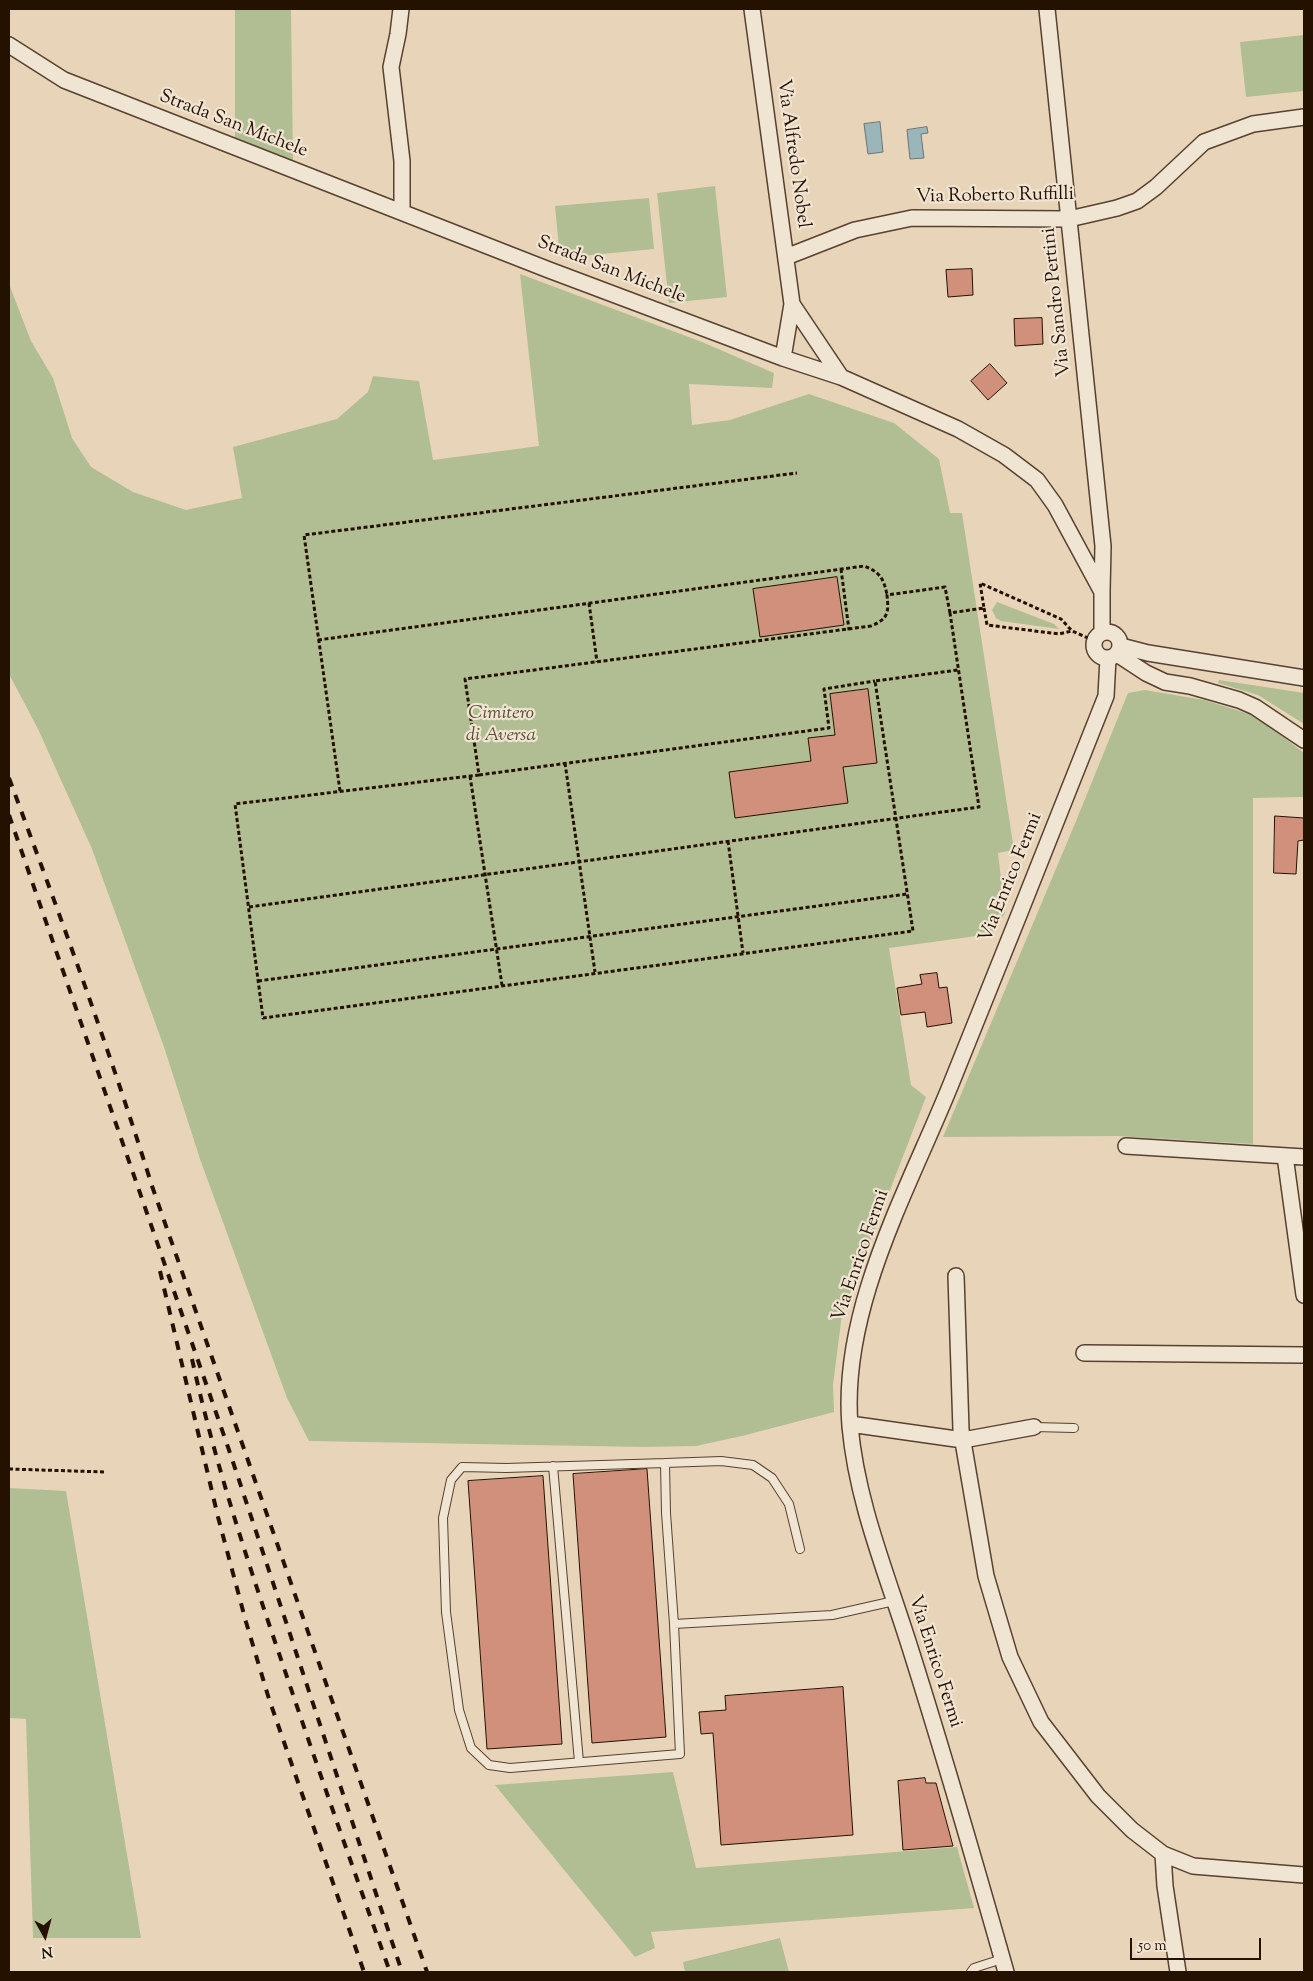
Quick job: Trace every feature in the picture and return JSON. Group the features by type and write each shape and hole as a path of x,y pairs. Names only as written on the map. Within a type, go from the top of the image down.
{"street":[{"path":"401,9 391,67 402,161 402,212"},
{"name":"Via Alfredo Nobel","path":"752,9 792,304 784,358"},
{"name":"Via Sandro Pertini","path":"1047,9 1103,546 1102,592"},
{"name":"Strada San Michele","path":"9,44 64,80 402,212 784,358 841,377 958,429 1004,455 1036,480 1055,505 1102,592 1098,636"},
{"name":"Via Roberto Ruffilli","path":"786,257 855,230 912,218 1069,218 1117,208 1137,201 1156,187 1204,142 1253,124 1304,117"},
{"name":"Via Alfredo Nobel","path":"792,304 841,377"},
{"path":"1115,653 1117,635 1110,631 1098,636 1094,647 1102,657 1115,653 1148,654 1304,678"},
{"path":"1115,653 1146,673 1165,682 1190,686 1239,700 1255,707 1304,740"},
{"name":"Via Enrico Fermi","path":"1004,1966 939,1743 874,1540 854,1461 850,1424 852,1348 864,1301 890,1229 951,1084 1106,696 1115,653"},
{"path":"1126,1146 1304,1157"},
{"path":"1285,1156 1304,1295"},
{"path":"956,1276 963,1440 986,1576 1013,1665 1041,1722 1098,1796 1132,1830 1163,1854 1193,1866 1304,1875"},
{"path":"1084,1353 1304,1355"},
{"path":"850,1424 963,1440 1034,1427"},
{"path":"1163,1854 1165,1886 1178,1972"}],"lane":[{"path":"1034,1427 1074,1428"},
{"path":"665,1463 666,1513 674,1624 680,1754 510,1768 489,1765 471,1748 459,1710 446,1612 443,1518 451,1480 462,1467 506,1468 720,1461 753,1465 772,1478 789,1504 800,1548"},
{"path":"553,1466 579,1762"},
{"path":"674,1624 832,1615 894,1601"},
{"path":"970,1972 974,1968 1004,1966"}],"path":[{"path":"340,791 304,535 797,474"},
{"path":"318,640 864,566 876,571 884,579 888,610 882,622 871,626 466,679 480,775"},
{"path":"840,569 849,630"},
{"path":"1072,631 1061,619 980,582 987,625 1059,634 1072,631 1098,636"},
{"path":"248,907 979,808 945,587 887,595"},
{"path":"589,603 597,662"},
{"path":"950,613 984,608"},
{"path":"876,681 913,931 595,972 263,1018 236,804 480,775 829,728 824,689 876,681 958,670"},
{"path":"565,763 595,972"},
{"path":"470,776 502,985"},
{"path":"728,841 743,953"},
{"path":"258,981 907,894"},
{"path":"9,1469 106,1472"}],"green space":[{"path":"235,9 291,9 293,161 235,138"},
{"path":"1304,35 1304,91 1246,97 1240,42"},
{"path":"715,186 727,297 669,303 657,193"},
{"path":"649,198 654,249 560,258 555,206"},
{"name":"Cimitero di Aversa","path":"520,274 702,342 774,373 772,388 689,384 692,425 730,420 809,394 894,423 939,459 950,513 962,513 1014,850 998,853 1005,913 991,934 889,948 911,1085 926,1097 842,1314 833,1385 834,1412 696,1446 643,1447 309,1441 287,1398 200,1159 164,1047 92,849 38,729 9,674 9,284 31,341 53,378 72,438 91,467 133,492 186,510 242,498 233,447 337,419 368,392 373,376 419,381 433,460 539,446"},
{"path":"997,602 1054,624 1059,629 1001,621 996,618 992,610"},
{"path":"1219,680 1304,693 1304,724 1258,695 1218,683"},
{"path":"1145,690 1204,700 1256,716 1304,753 1304,797 1253,798 1253,1144 1116,1136 943,1137 1128,693"},
{"path":"9,1488 66,1491 141,1938 33,1938 26,1719 9,1718"},
{"path":"673,1772 696,1868 957,1847 974,1908 651,1932 655,1948 635,1957 495,1785"},
{"path":"780,1938 789,1972 685,1972 683,1962"}],"water":[{"path":"880,122 883,152 868,154 864,124"},
{"path":"927,127 928,133 921,134 924,158 910,159 907,130"}],"building":[{"path":"972,269 973,295 948,297 946,270"},
{"path":"1042,318 1043,344 1015,346 1014,319"},
{"path":"990,364 1007,383 988,400 971,381"},
{"path":"837,577 844,625 760,637 753,589"},
{"path":"868,689 877,763 843,767 848,803 735,818 729,772 811,761 808,738 835,735 830,694"},
{"path":"1275,816 1304,818 1304,840 1298,841 1296,874 1274,873"},
{"path":"937,973 939,988 947,987 952,1023 927,1027 925,1012 901,1015 897,988 922,984 920,975"},
{"path":"647,1469 666,1737 592,1743 573,1474"},
{"path":"543,1476 562,1744 487,1749 468,1481"},
{"path":"843,1687 853,1835 721,1845 713,1733 701,1734 699,1712 726,1710 725,1696"},
{"path":"925,1778 926,1783 936,1783 953,1846 903,1850 898,1781"}],"railway":[{"path":"9,778 101,1032 152,1186 427,1972"},
{"path":"9,815 229,1450 402,1972"},
{"path":"160,1271 218,1517 246,1622 269,1699 364,1972"},
{"path":"192,1359 211,1437 246,1553 310,1744 390,1972"}]}
